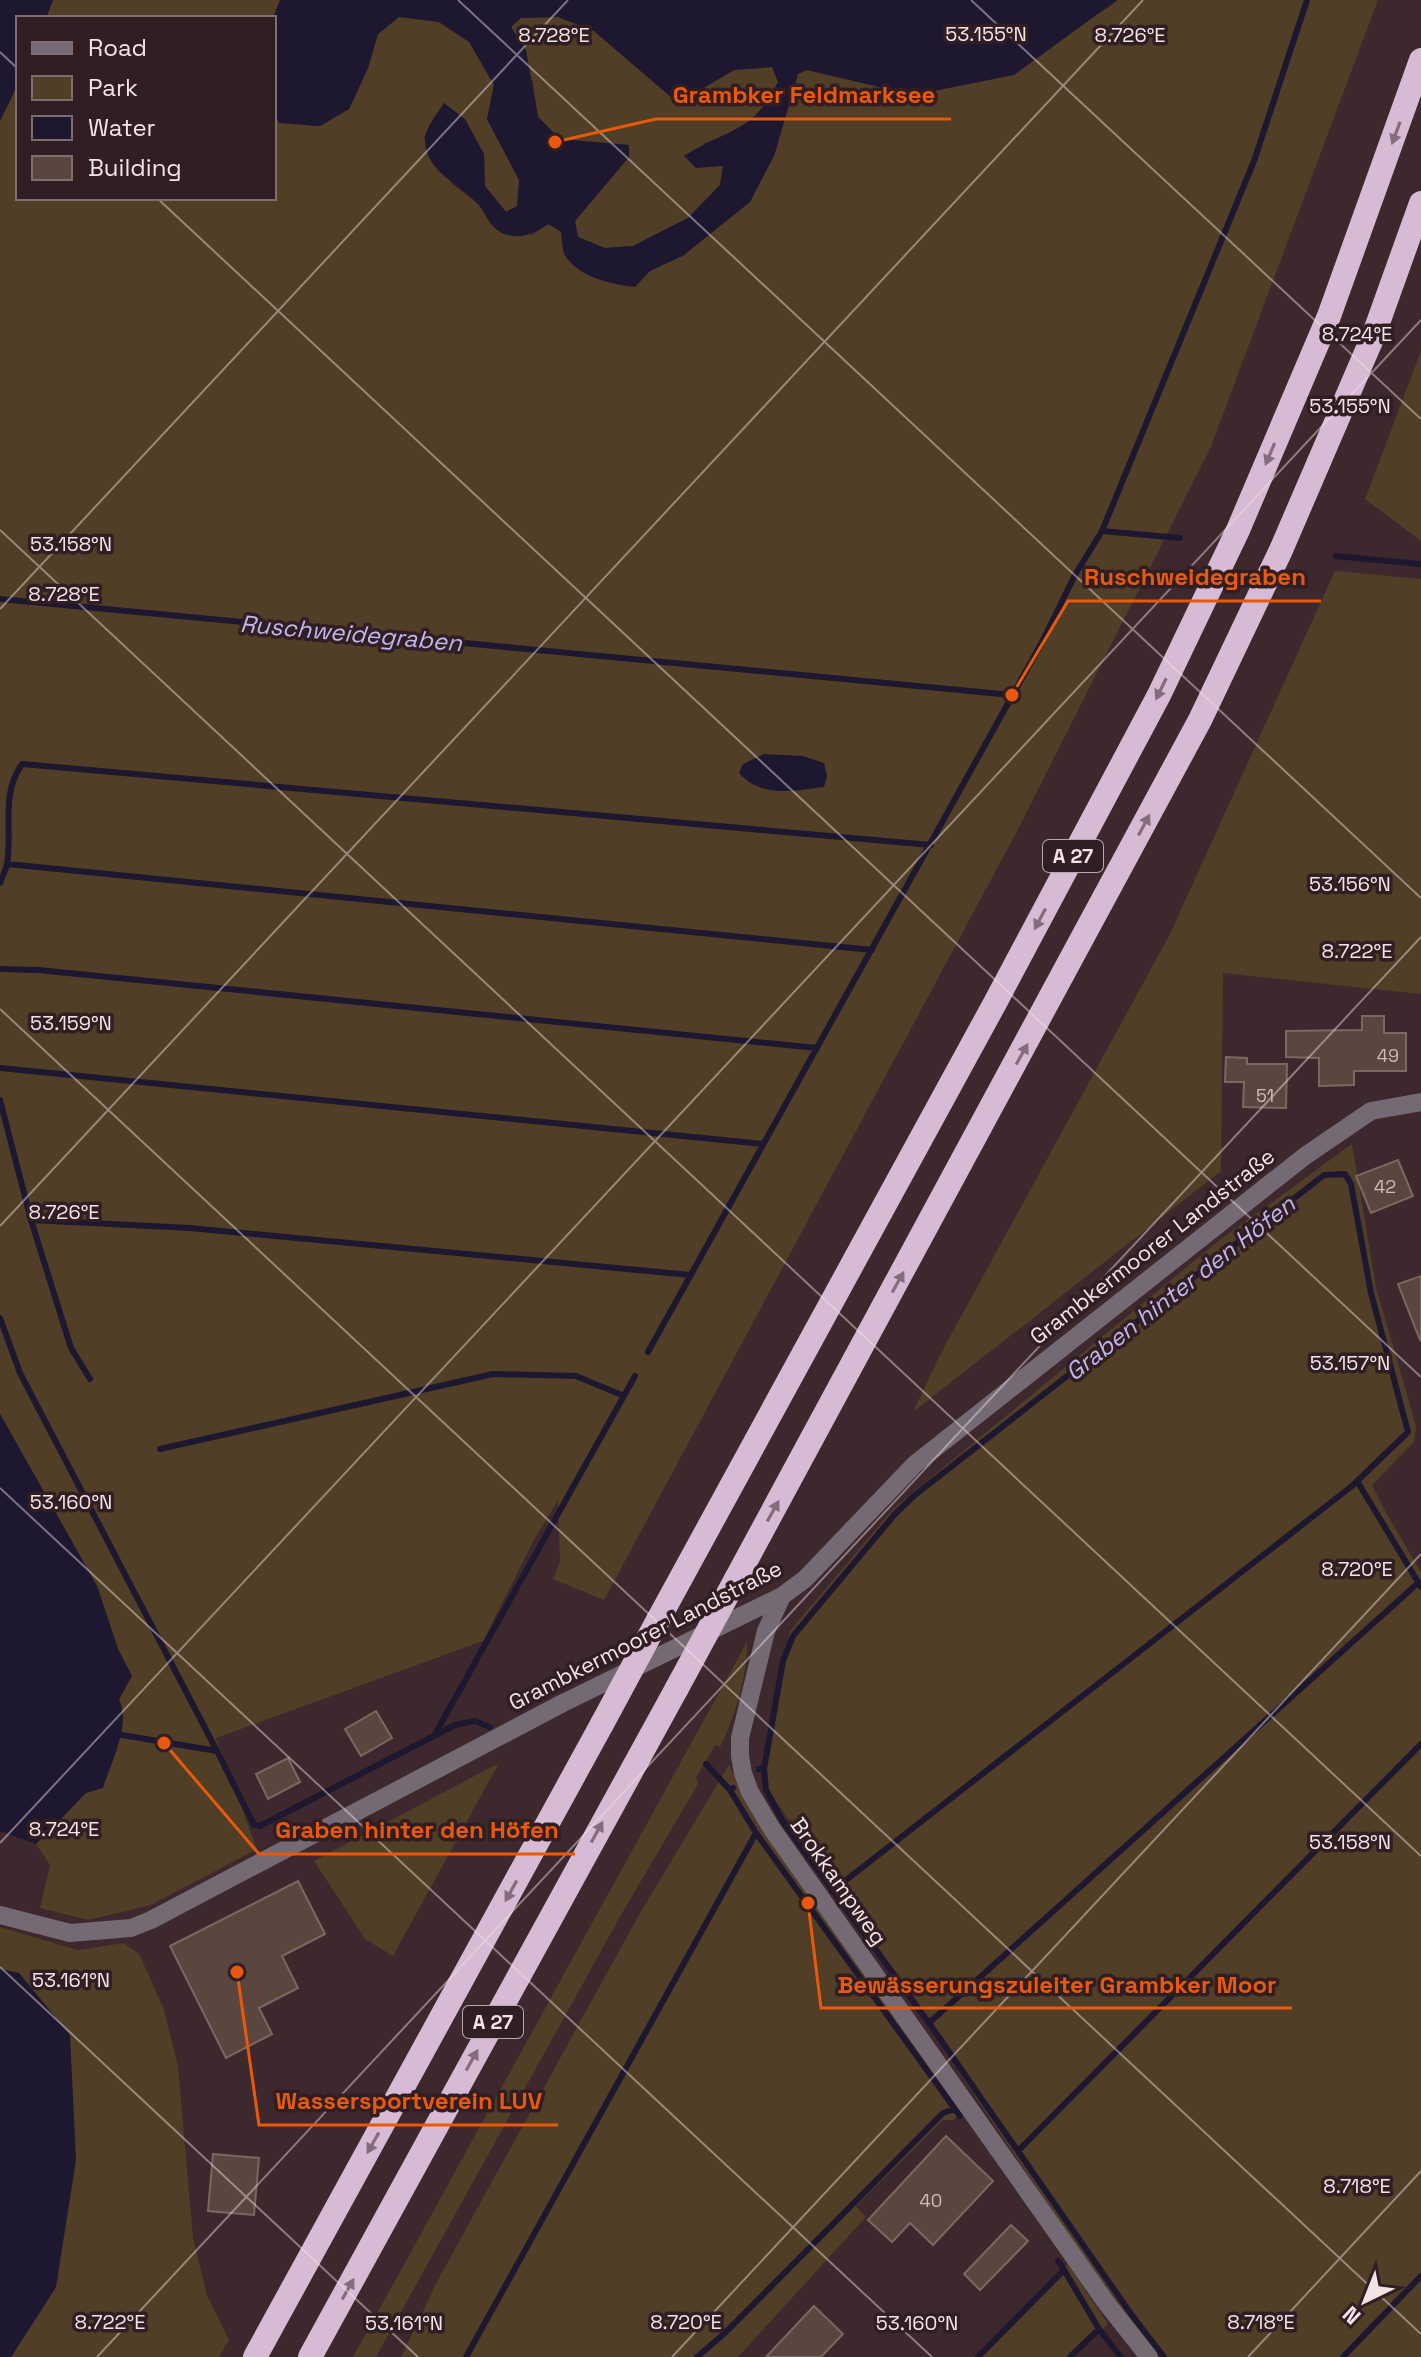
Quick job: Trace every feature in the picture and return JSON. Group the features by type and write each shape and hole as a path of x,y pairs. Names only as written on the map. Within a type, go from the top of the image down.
{"highway":[{"name":"A 27","path":"255,2357 987,1018 1159,695 1238,530 1329,316 1421,60"},
{"name":"A 27","path":"310,2357 677,1688 1200,720 1281,550 1361,363 1421,203"}],"street":[{"name":"Grambkermoorer Landstraße","path":"5,1917 70,1933 131,1928 151,1920 563,1703 782,1596 805,1579 915,1464 1305,1156 1371,1111 1421,1102"},
{"name":"Brokkampweg","path":"782,1596 766,1631 740,1738 740,1756 750,1792 772,1829 1076,2259 1149,2357"}],"green space":[{"path":"53,0 280,0 274,16 47,16"},
{"path":"1117,0 1378,0 1210,449 1015,835 604,1600 553,1579 560,1561 558,1500 534,1540 483,1641 216,1738 257,1849 151,1905 88,1920 40,1908 50,1865 36,1844 81,1797 110,1758 120,1738 123,1718 119,1700 131,1676 118,1649 97,1586 0,1414 0,121 16,88 16,200 276,200 276,117 279,123 320,126 349,109 368,68 378,34 399,17 439,22 470,42 494,85 487,119 519,180 518,206 506,212 485,186 484,154 444,103 424,137 452,184 478,204 491,225 532,235 548,224 561,232 564,255 650,271 685,255 774,156 798,74 806,70 914,95 1110,7"},
{"path":"558,17 594,31 678,103 734,70 772,67 778,82 764,107 748,122 703,144 723,166 720,185 688,218 633,246 605,248 577,237 575,221 629,157 629,145 560,139 538,117 533,83 511,27 521,18"},
{"path":"1421,351 1421,541 1365,499"},
{"path":"1335,571 1421,579 1421,994 1223,973 1221,1171 913,1412 940,1355 1170,934"},
{"path":"1352,1144 1376,1287 1416,1426 1414,1442 1372,1485 1421,1572 1421,2357 1161,2357 1107,2292 764,1783 790,1631 893,1509 1217,1242"},
{"path":"747,1642 740,1696 720,1747 715,1745 696,1778 698,1784 621,1915 376,2357 353,2357"},
{"path":"499,1763 393,1956 365,1939 314,1861"},
{"path":"729,1765 752,1812 964,2109 954,2120 943,2120 856,2206 866,2217 738,2357 401,2357 439,2278 640,1913"},
{"path":"0,1927 77,1950 124,1943 139,1954 164,2009 178,2066 193,2238 207,2295 229,2340 219,2357 11,2357 56,2287 20,1974 0,1968"},
{"path":"1068,2264 1108,2324 1074,2357 975,2357"}],"water":[{"path":"0,0 53,0 47,16 16,16 16,88 0,121"},
{"path":"280,0 1117,0 1014,75 914,95 807,70 798,74 774,156 750,202 684,255 650,271 635,287 607,282 580,270 565,255 561,232 549,224 519,236 498,231 479,205 431,162 425,136 444,103 465,119 484,154 485,186 506,212 517,206 519,180 487,119 494,85 469,42 439,22 399,17 378,34 368,68 349,109 320,126 279,123 276,117 274,16","holes":["558,17 594,31 678,103 734,70 772,67 778,82 769,99 749,121 684,156 696,168 723,166 720,185 688,218 633,246 605,248 578,237 575,221 629,157 629,145 560,139 538,117 526,50 511,27 521,18"]},
{"path":"764,754 803,756 824,763 827,776 824,787 778,791 757,786 739,773 743,764"},
{"path":"0,1414 97,1586 118,1649 132,1676 119,1699 123,1721 103,1788 86,1793 36,1844 0,1831"},
{"path":"0,1969 19,1973 70,2035 76,2160 56,2287 11,2357 0,2357"}],"building":[{"path":"1362,1016 1384,1016 1384,1033 1406,1033 1406,1071 1354,1071 1354,1085 1319,1086 1319,1058 1286,1057 1286,1031 1362,1030"},
{"path":"1226,1057 1247,1058 1247,1064 1287,1064 1286,1108 1243,1107 1244,1082 1225,1082"},
{"path":"1398,1160 1413,1196 1371,1213 1356,1176"},
{"path":"1421,1276 1421,1339 1420,1340 1398,1284"},
{"path":"376,1711 392,1738 361,1756 345,1729"},
{"path":"288,1758 300,1782 268,1799 256,1774"},
{"path":"298,1881 325,1934 282,1956 298,1988 259,2008 272,2034 226,2058 170,1946"},
{"path":"946,2136 993,2181 933,2245 910,2223 892,2242 868,2220"},
{"path":"213,2154 259,2158 254,2215 208,2211"},
{"path":"1011,2225 1028,2241 980,2290 964,2274"},
{"path":"814,2306 843,2334 821,2357 766,2357"}],"waterway":[{"path":"1102,531 1254,161 1307,0"},
{"path":"648,1352 1102,531 1180,538"},
{"name":"Ruschweidegraben","path":"1336,556 1420,564"},
{"name":"Ruschweidegraben","path":"0,599 1012,695"},
{"path":"0,883 7,864 11,788 22,764 931,845"},
{"path":"7,864 872,950"},
{"path":"0,969 38,970 817,1048"},
{"path":"0,1068 763,1144"},
{"path":"0,1100 31,1220 71,1348 90,1379"},
{"name":"Graben hinter den Höfen","path":"759,1769 764,1769 783,1661 793,1636 895,1514 915,1495 1324,1175 1345,1174 1351,1184 1371,1293 1408,1432 1352,1486 832,1891"},
{"path":"31,1220 190,1228 691,1275"},
{"path":"0,1318 20,1373 217,1751"},
{"path":"160,1449 493,1374 576,1376 624,1396"},
{"path":"434,1736 635,1376"},
{"name":"Graben hinter den Höfen","path":"1357,1481 1421,1587"},
{"path":"929,2023 1418,1583"},
{"name":"Graben hinter den Höfen","path":"116,1734 217,1751 254,1825 260,1826 455,1725 475,1721 490,1727"},
{"path":"1018,2151 1421,1744"},
{"name":"Graben hinter den Höfen","path":"706,1764 730,1790 733,1788"},
{"path":"764,1769 766,1790 782,1820 1164,2357"},
{"path":"730,1790 756,1833 960,2116"},
{"path":"466,2357 756,1833"},
{"path":"697,2357 726,2332 943,2113 955,2109"},
{"path":"978,2357 1064,2270 1058,2261"},
{"path":"1064,2270 1099,2329 1121,2357"},
{"path":"1343,2357 1421,2276"},
{"path":"1070,2357 1099,2329"}],"place":[{"name":"Grambker Feldmarksee","path":"555,142"},
{"name":"Ruschweidegraben","path":"1012,695"},
{"name":"Graben hinter den Höfen","path":"164,1743"},
{"name":"Bewässerungszuleiter Grambker Moor","path":"808,1903"},
{"name":"Wassersportverein LUV","path":"237,1972"}]}
